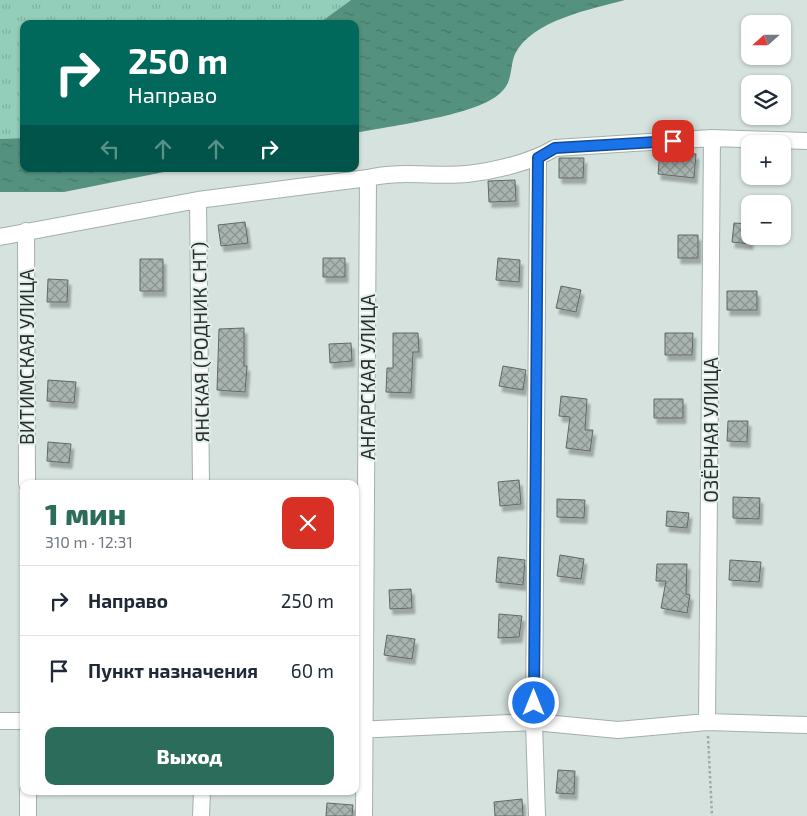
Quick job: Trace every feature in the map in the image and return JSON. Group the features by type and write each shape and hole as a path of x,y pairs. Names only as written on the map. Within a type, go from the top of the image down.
{"street":[{"path":"0,237 198,200 368,178 390,173 468,174 538,158 555,148 712,138 807,141"},
{"name":"ОЗЁРНАЯ УЛИЦА","path":"708,722 712,138"},
{"path":"537,816 534,722 538,158"},
{"name":"АНГАРСКАЯ УЛИЦА","path":"364,816 360,730 368,178"},
{"name":"ЯНСКАЯ (РОДНИК СНТ)","path":"198,200 201,480"},
{"name":"ВИТИМСКАЯ УЛИЦА","path":"26,231 27,480"},
{"path":"0,721 20,721"},
{"path":"360,730 534,722 618,730 708,722 807,724"},
{"path":"28,795 28,816"},
{"path":"202,795 202,816"}],"path":[{"path":"708,722 712,816"}],"green space":[{"path":"0,0 351,0 324,20 20,20 20,138 0,139"}],"water":[{"path":"351,0 625,0 580,12 549,24 535,32 523,42 515,54 507,86 498,95 486,102 451,114 359,132 359,20 324,20"},
{"path":"20,138 20,172 164,172 64,192 0,192 0,139"}],"building":[{"path":"660,151 696,154 694,178 658,174"},
{"path":"559,158 584,158 583,178 559,178"},
{"path":"515,180 516,201 489,202 488,181"},
{"path":"245,222 248,243 221,246 218,225"},
{"path":"734,223 741,223 741,243 732,242"},
{"path":"678,235 698,235 698,258 678,258"},
{"path":"323,258 345,258 345,277 323,277"},
{"path":"498,258 520,260 519,282 496,280"},
{"path":"140,259 163,259 163,291 140,291"},
{"path":"48,279 68,280 67,302 47,302"},
{"path":"561,286 581,290 576,312 556,308"},
{"path":"727,291 757,291 757,310 727,310"},
{"path":"244,328 244,366 247,366 245,392 217,390 219,329"},
{"path":"393,333 418,333 419,352 413,352 411,393 386,392 387,368 393,368"},
{"path":"665,333 693,333 692,355 665,355"},
{"path":"351,343 352,361 330,363 329,344"},
{"path":"503,366 526,370 523,390 499,386"},
{"path":"48,380 76,382 74,403 47,401"},
{"path":"561,396 587,399 585,430 593,430 590,451 566,448 570,417 559,416"},
{"path":"654,399 683,399 683,418 654,418"},
{"path":"728,421 748,421 747,442 727,441"},
{"path":"48,442 71,444 69,463 47,461"},
{"path":"519,480 521,504 500,506 498,482"},
{"path":"733,497 760,498 759,519 733,518"},
{"path":"557,499 585,500 584,518 557,517"},
{"path":"667,511 689,513 687,528 666,526"},
{"path":"560,555 584,559 581,579 557,576"},
{"path":"498,557 525,560 523,585 496,582"},
{"path":"730,560 761,562 759,582 729,580"},
{"path":"657,564 687,564 686,594 690,595 687,613 661,608 666,581 656,581"},
{"path":"411,589 412,608 390,609 389,590"},
{"path":"499,614 522,616 519,637 498,638"},
{"path":"387,635 415,639 412,659 384,655"},
{"path":"558,770 575,771 574,794 556,793"},
{"path":"522,799 523,816 495,816 494,802"},
{"path":"327,803 353,805 352,816 326,816"}],"route":[{"path":"534,703 538,158 555,148 673,141"}]}
